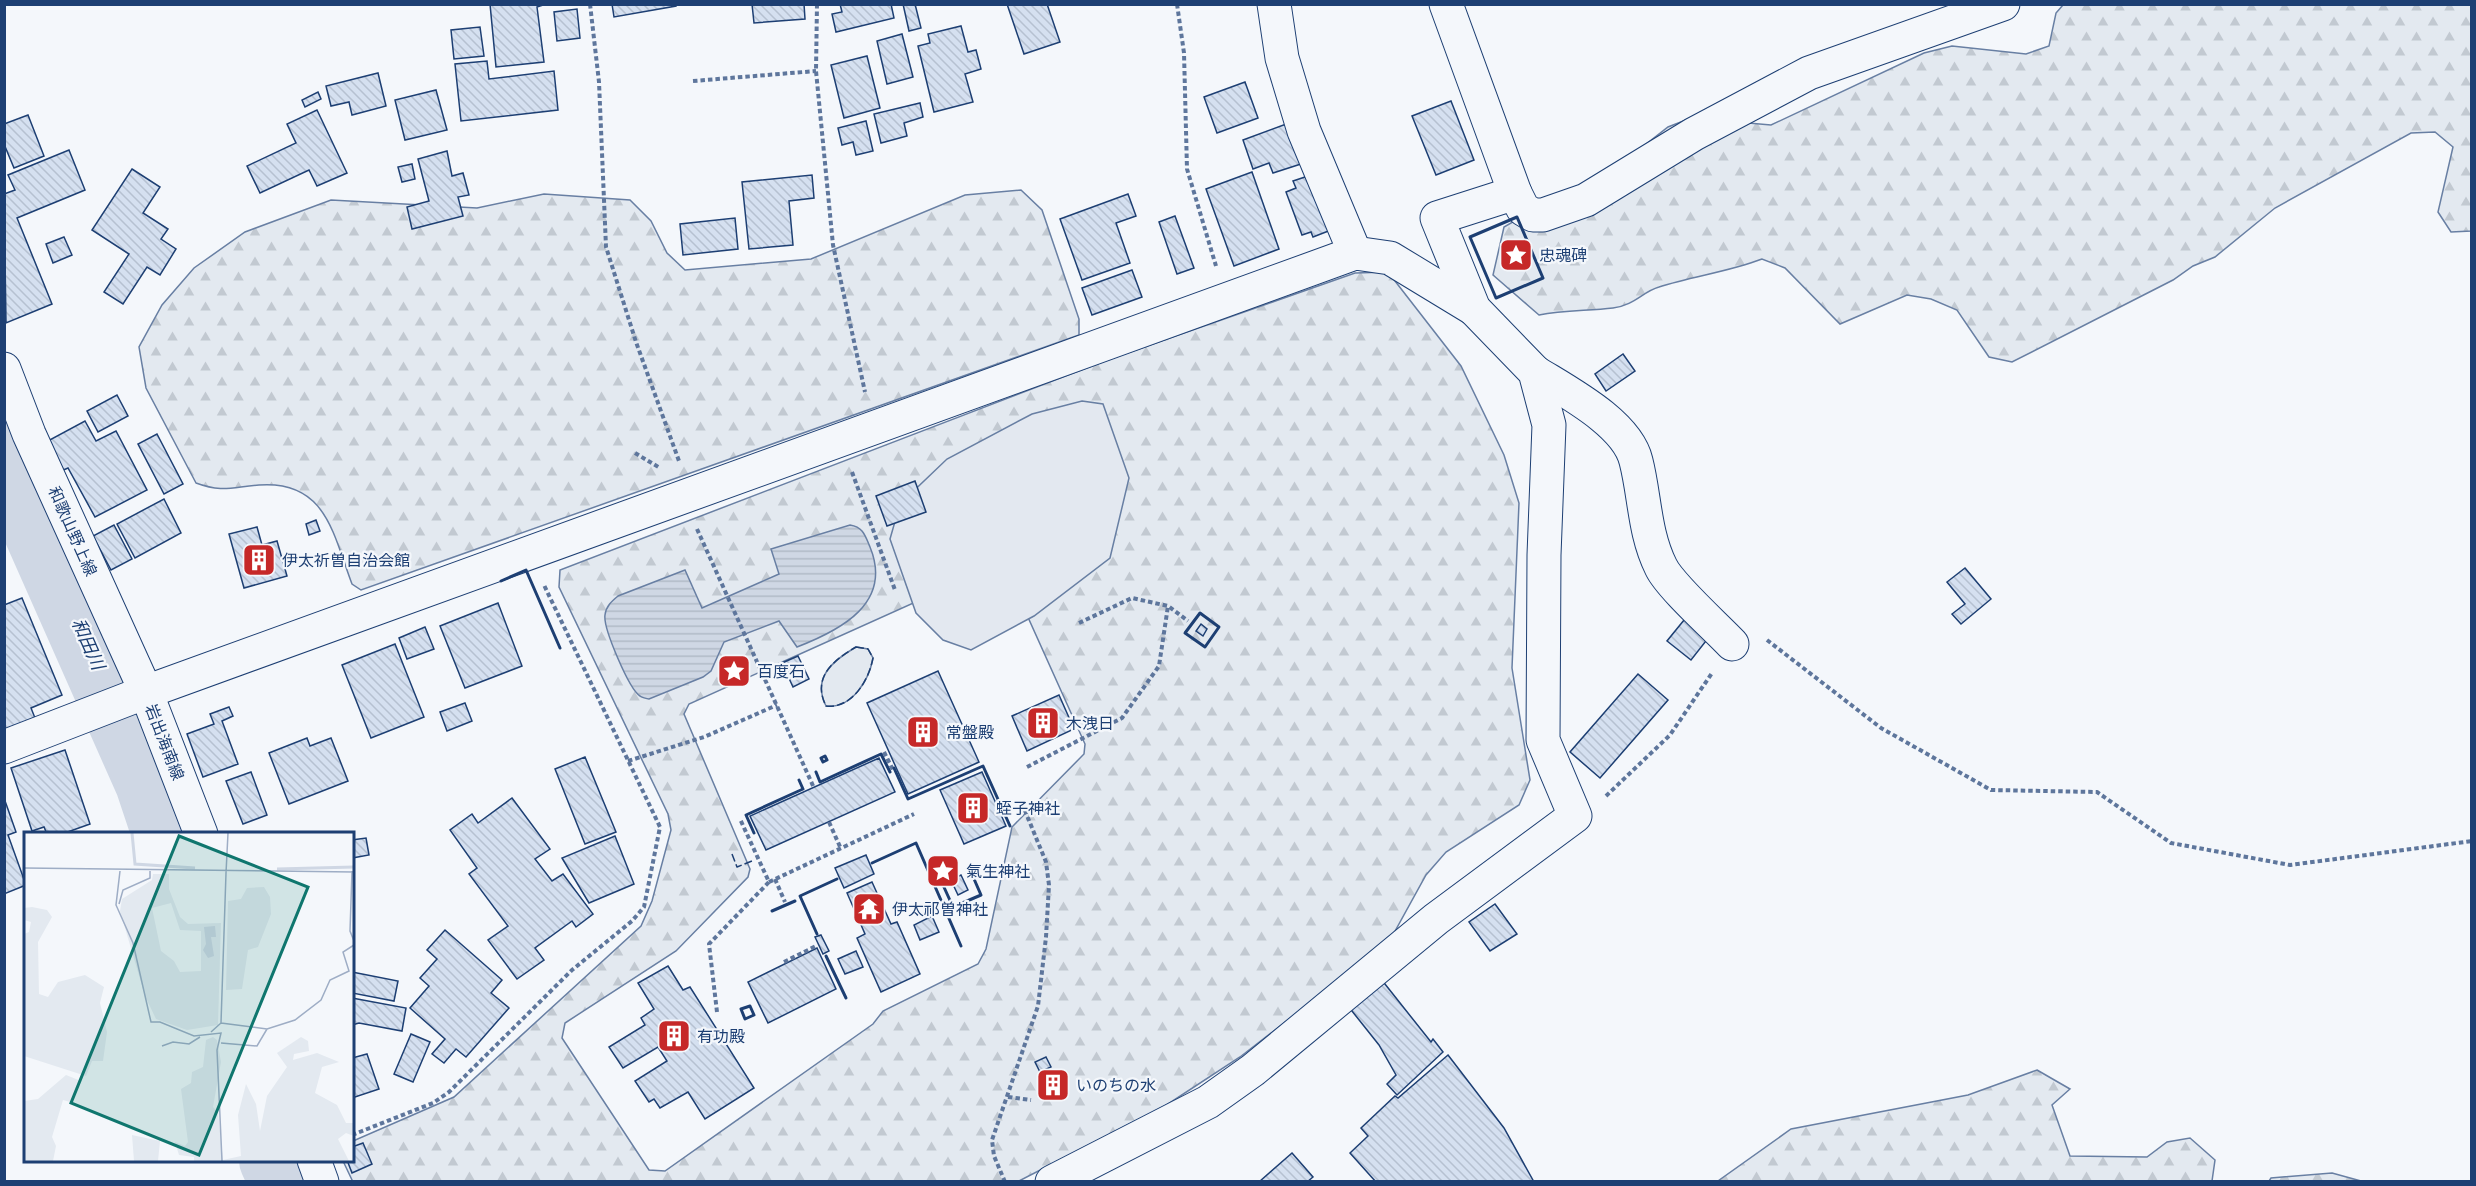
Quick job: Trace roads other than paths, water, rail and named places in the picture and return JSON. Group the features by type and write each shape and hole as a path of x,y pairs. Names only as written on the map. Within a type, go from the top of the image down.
{"street":[{"path":"1274,4 1282,58 1304,131 1355,253"},
{"path":"1446,4 1515,193 1523,209 1533,215 1543,215 1586,200 1694,134 1809,73 2003,4"},
{"path":"1474,309 1437,218 1515,193"},
{"path":"138,695 528,553 693,508 841,441 1355,253 1390,258 1474,309 1535,372 1587,405 1626,438 1636,459 1649,535 1662,570 1732,644"},
{"name":"和歌山野上線","path":"4,369 138,695"},
{"path":"1052,1182 1208,1102 1253,1070 1436,919 1575,816 1543,740 1544,555 1549,425 1535,372"},
{"name":"岩出海南線","path":"4,747 138,695 200,832"},
{"path":"314,1162 322,1182"}],"waterway":[{"name":"和田川","path":"4,456 149,783 165,832"},
{"name":"和田川","path":"274,1162 283,1182"}],"place":[{"name":"忠魂碑","path":"1516,255"},
{"name":"伊太祈曽自治会館","path":"259,560"},
{"name":"百度石","path":"734,671"},
{"name":"木洩日","path":"1043,723"},
{"name":"常盤殿","path":"923,732"},
{"name":"蛭子神社","path":"973,808"},
{"name":"氣生神社","path":"943,871"},
{"name":"伊太祁曽神社","path":"869,909"},
{"name":"有功殿","path":"674,1036"},
{"name":"いのちの水","path":"1053,1085"}]}
